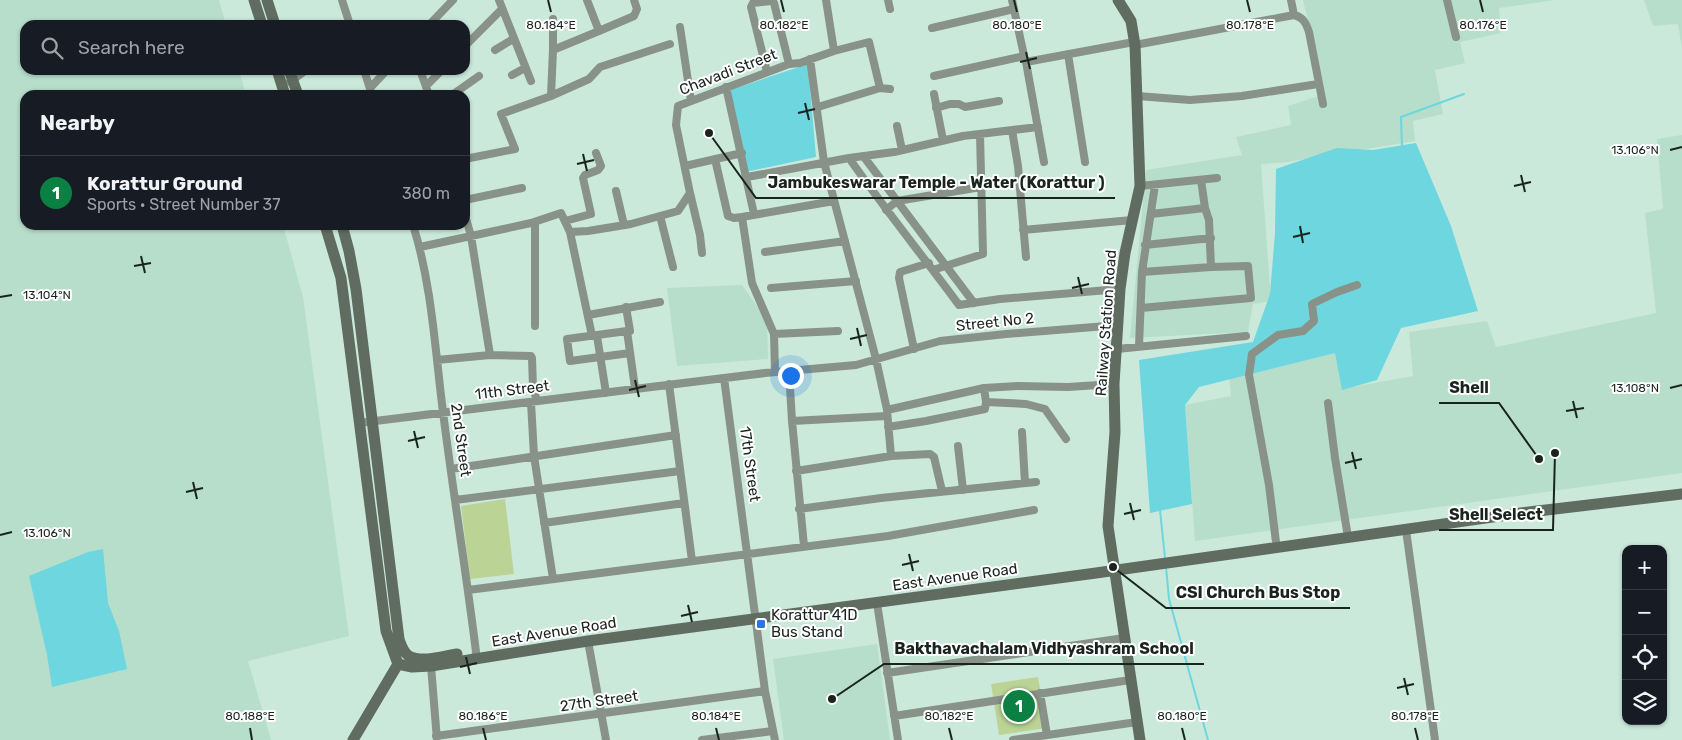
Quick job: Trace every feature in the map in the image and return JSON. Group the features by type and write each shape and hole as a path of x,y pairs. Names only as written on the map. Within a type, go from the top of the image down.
{"main road":[{"path":"254,0 260,20"},
{"path":"267,0 273,20"},
{"name":"Railway Station Road","path":"1118,0 1131,21 1134,44 1140,186 1125,254 1120,289 1114,384 1115,432 1108,526 1140,740"},
{"path":"279,75 283,90"},
{"path":"291,75 296,90"},
{"name":"East Avenue Road","path":"327,230 341,278 359,423 391,626 402,648 410,656 426,658 475,656 1092,568 1113,567"},
{"name":"East Avenue Road","path":"343,230 356,290 373,421 391,626 391,649 398,664 412,667 431,666 475,656 756,617 877,603 1182,557"},
{"path":"1182,557 1347,531 1406,526 1530,505 1682,487"},
{"path":"1182,557 1406,526 1682,494"},
{"path":"353,740 398,664"}],"street":[{"path":"342,0 348,20"},
{"path":"434,20 453,0"},
{"path":"499,0 531,81"},
{"path":"588,0 598,31"},
{"path":"553,50 634,16 637,9 634,0"},
{"path":"826,0 834,51"},
{"path":"888,0 890,9"},
{"path":"1012,0 1044,162"},
{"path":"1291,0 1294,15"},
{"path":"1447,0 1456,37"},
{"path":"767,72 751,7 752,3 771,1 774,3 789,64"},
{"path":"470,41 502,9"},
{"path":"932,28 1014,9"},
{"path":"934,76 1025,59 1134,44 1294,15 1306,22 1323,104"},
{"path":"551,96 552,19"},
{"path":"680,27 691,101"},
{"path":"495,50 513,39"},
{"name":"Chavadi Street","path":"702,253 700,235 676,125 678,106 789,64 810,60 834,51 869,42 880,88"},
{"path":"470,158 515,150 501,114 551,96 589,78 600,67 670,44"},
{"path":"1068,54 1085,162"},
{"path":"810,60 818,107 824,162 876,359 887,413 891,456"},
{"path":"512,75 525,68"},
{"path":"285,90 291,75"},
{"path":"366,75 370,90"},
{"path":"372,90 383,75"},
{"path":"422,75 427,90"},
{"path":"426,86 437,75"},
{"path":"459,90 479,76"},
{"path":"1137,96 1190,100 1242,96 1318,84"},
{"path":"726,88 742,153 754,214"},
{"path":"818,107 880,88 890,89"},
{"path":"934,94 943,140"},
{"path":"936,108 959,104 965,107 1000,101"},
{"path":"897,126 902,150"},
{"path":"747,178 824,162 902,150 943,140 1038,127"},
{"path":"1012,130 1018,166 1026,257"},
{"path":"914,349 899,278 900,272 905,269 945,265 983,254 980,134"},
{"path":"565,221 590,214 583,178 585,175 598,170 601,166 596,153"},
{"path":"684,166 742,153"},
{"path":"864,157 974,303"},
{"path":"849,158 886,210 931,266 959,305 1000,299 1120,289"},
{"path":"715,159 728,216 734,218 742,217 834,201"},
{"path":"1140,186 1217,178"},
{"path":"1201,180 1205,208 1209,220 1212,266"},
{"path":"1139,346 1142,272 1155,185"},
{"path":"886,210 897,201 981,187"},
{"path":"470,199 522,188"},
{"path":"616,191 624,225"},
{"path":"570,232 624,225 678,211 690,193"},
{"path":"1151,214 1205,208"},
{"path":"420,247 536,222 561,213 570,232 588,315 601,357 606,392"},
{"path":"660,216 673,267"},
{"path":"742,217 752,283 774,334 775,372"},
{"path":"1024,230 1132,220"},
{"path":"534,326 536,222"},
{"name":"2nd Street","path":"415,230 420,247 468,590 475,656"},
{"path":"469,230 490,355"},
{"path":"1145,245 1211,238"},
{"path":"765,252 845,241"},
{"path":"1141,308 1251,298 1248,266 1212,266 1142,272"},
{"path":"771,288 856,281"},
{"path":"1276,542 1269,485 1249,375 1252,354 1278,335 1304,331 1314,321 1312,304 1336,292 1357,285"},
{"path":"588,315 660,302"},
{"path":"626,307 630,331"},
{"name":"Street No 2","path":"775,372 856,365 940,341 1119,326"},
{"path":"630,353 569,360 567,338 594,333 627,331 635,388"},
{"path":"774,334 838,331"},
{"path":"1117,349 1246,336"},
{"path":"436,360 490,355 531,356 534,401 534,456 553,579"},
{"path":"789,371 799,509 804,546"},
{"name":"11th Street","path":"359,423 775,372"},
{"name":"17th Street","path":"724,378 765,691 775,740"},
{"path":"669,384 692,561"},
{"path":"792,421 887,413 984,388 1114,384"},
{"path":"888,427 984,409 986,402 984,388"},
{"path":"986,402 1026,404 1045,409 1066,439"},
{"path":"1328,402 1347,531"},
{"path":"1022,432 1025,483"},
{"path":"451,469 676,435"},
{"path":"958,446 963,490"},
{"path":"796,471 891,456 930,454 933,456 942,491"},
{"path":"455,500 680,471"},
{"path":"799,509 942,491 1036,482"},
{"path":"544,523 684,503"},
{"path":"468,590 888,536 1034,510"},
{"path":"1406,526 1435,740"},
{"path":"877,603 898,740"},
{"path":"887,673 1124,638"},
{"path":"588,641 606,740"},
{"path":"431,666 436,738"},
{"path":"894,716 1130,680"},
{"name":"27th Street","path":"436,738 765,691"},
{"path":"1040,693 1047,735"},
{"path":"1013,740 1137,722"},
{"path":"702,740 773,730"}],"shaded area":[{"path":"0,0 219,0 225,20 20,20 20,75 240,75 245,90 20,90 20,230 284,230 303,297 349,636 248,661 271,740 0,740"},
{"path":"1303,0 1555,0 1499,8 1501,33 1460,42 1465,63 1435,70 1443,114 1413,121 1415,141 1287,162 1261,164 1271,301 1253,304 1248,332 1130,338 1146,170 1242,155 1236,137 1291,125 1288,106 1325,94"},
{"path":"1644,0 1682,0 1682,49 1678,24 1653,26"},
{"path":"1682,135 1682,473 1195,541 1185,405 1231,396 1228,364 1347,349 1352,387 1413,376 1409,332 1487,321 1496,347 1656,313 1645,213 1663,209 1657,139"},
{"path":"742,285 767,320 768,359 677,366 667,288"},
{"path":"877,644 890,740 784,740 773,659"}],"green space":[{"path":"505,499 514,574 470,579 461,506"},
{"path":"1038,677 1047,728 999,735 991,684"}],"water":[{"path":"808,64 816,157 745,172 727,91"},
{"path":"1416,143 1451,226 1478,311 1401,328 1377,380 1342,390 1335,353 1199,387 1185,405 1192,504 1150,513 1139,360 1253,342 1270,294 1275,233 1276,169 1337,148 1373,150"},
{"path":"103,549 108,603 119,631 127,669 52,687 47,655 29,576 88,552"}],"waterway":[{"path":"1402,147 1401,117 1464,94"},
{"path":"1160,510 1165,558"},
{"path":"1166,567 1169,599 1208,740"}],"place":[{"name":"Jambukeswarar Temple - Water (Korattur )","path":"709,133"},
{"name":"Shell Select","path":"1555,453"},
{"name":"Shell","path":"1539,459"},
{"name":"CSI Church Bus Stop","path":"1113,567"},
{"name":"Korattur 41D Bus Stand","path":"761,624"},
{"name":"Bakthavachalam Vidhyashram School","path":"832,699"},
{"name":"Korattur Ground","path":"1019,706"}]}
